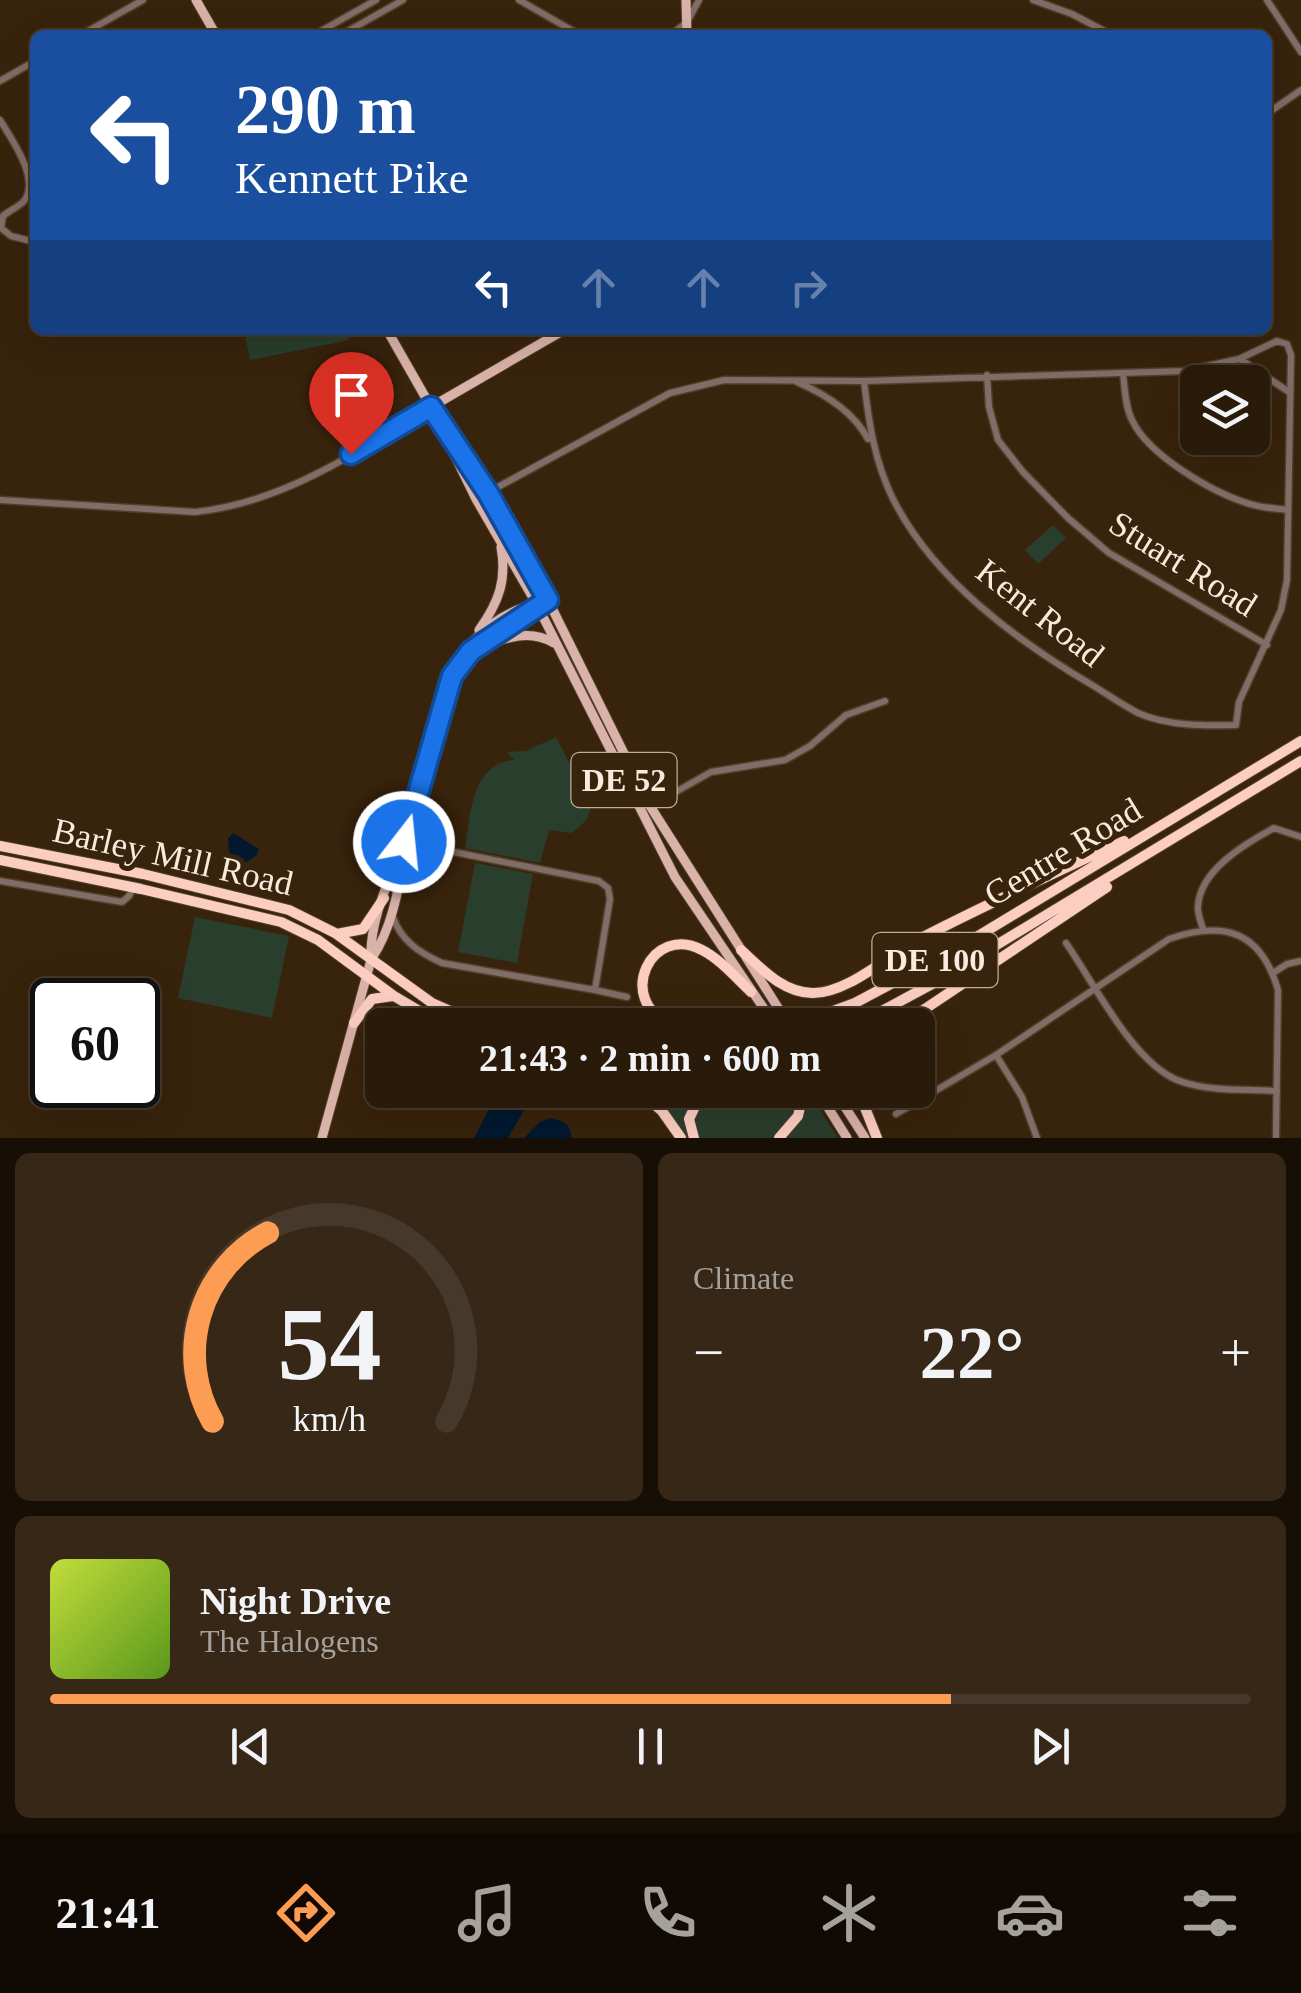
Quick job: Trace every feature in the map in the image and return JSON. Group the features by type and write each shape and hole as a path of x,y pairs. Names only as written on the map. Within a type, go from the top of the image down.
{"highway":[{"name":"Centre Road","path":"839,1008 913,973 1301,741"},
{"name":"Centre Road","path":"888,1008 1301,762"},
{"path":"925,1008 1211,817"},
{"path":"741,950 773,980 807,993 844,986 915,941 1170,819"},
{"name":"Barley Mill Road","path":"0,846 289,910 335,933 443,1008"},
{"name":"Barley Mill Road","path":"0,860 281,922 318,940 414,1008"},
{"path":"134,888 147,881 228,894"},
{"path":"335,933 350,934 364,929 389,897"},
{"path":"649,1008 641,988 642,976 658,952 674,945 704,950 751,992"},
{"path":"896,1008 932,984"},
{"path":"354,1023 372,999 394,996"},
{"path":"658,1108 681,1138"},
{"path":"692,1108 689,1119 694,1138"},
{"path":"779,1138 798,1116 800,1108"},
{"path":"865,1108 877,1138"}],"main road":[{"path":"196,0 213,30"},
{"path":"686,0 687,30"},
{"name":"DE 52","path":"391,335 431,407 488,493 548,600 650,806 777,1008"},
{"path":"431,407 555,335"},
{"name":"DE 52","path":"431,407 476,500 538,606 674,877 763,1008"},
{"path":"322,1138 371,960 370,948 389,897 452,676 492,613 502,588 503,560 498,534"},
{"path":"470,648 500,618 548,600"},
{"path":"470,648 515,636 539,636 556,645"},
{"path":"828,1108 847,1138"},
{"path":"846,1108 866,1138"}],"street":[{"path":"90,30 142,0"},
{"path":"323,30 376,0"},
{"path":"350,30 403,0"},
{"path":"519,0 571,30"},
{"path":"677,30 699,0"},
{"path":"1033,0 1102,30"},
{"path":"1267,0 1301,52"},
{"path":"0,81 30,64"},
{"path":"1272,110 1301,90"},
{"path":"0,120 20,152 28,187 25,200 3,216 2,228 11,236 30,241"},
{"path":"476,500 670,393 724,380 1184,371 1239,358 1277,342 1287,344 1291,356 1287,580 1281,610 1267,645"},
{"path":"1239,358 1288,392"},
{"path":"1123,374 1130,416 1151,448 1234,498 1288,510"},
{"name":"Stuart Road","path":"987,375 989,407 998,440 1022,472 1068,518 1109,553 1267,645"},
{"name":"Kent Road","path":"792,380 820,392 852,417 875,454 895,502 932,554 974,600 1032,648 1139,713 1168,722 1236,724 1239,702 1267,645"},
{"name":"Kent Road","path":"864,380 875,454"},
{"path":"0,500 195,512 224,509 303,482 431,407"},
{"path":"640,812 711,772 786,760 810,746 846,715 884,701"},
{"path":"1203,929 1198,904 1204,889 1237,848 1274,828 1301,838"},
{"path":"404,842 599,881 608,888 610,899 595,990"},
{"path":"0,880 122,902 134,888"},
{"path":"389,897 399,932 430,958 627,997"},
{"path":"896,1114 996,1055 1170,939 1218,928 1242,936 1261,952 1274,973 1280,1010 1276,1138"},
{"path":"1066,943 1133,1044 1164,1073 1178,1081 1203,1086 1277,1091"},
{"path":"1274,973 1301,961"},
{"path":"996,1055 1023,1099 1037,1138"}],"green space":[{"path":"245,335 348,335 349,340 250,360"},
{"path":"1053,525 1066,538 1038,564 1025,550"},
{"path":"556,737 591,805 585,821 571,833 549,830 540,863 465,848 481,780 500,763 514,760 507,752 526,751"},
{"path":"475,863 533,874 517,963 458,952"},
{"path":"195,917 289,936 272,1018 178,998"},
{"path":"659,1108 690,1108 686,1118 690,1138 685,1138"},
{"path":"697,1108 796,1108 772,1138 699,1138"},
{"path":"805,1108 819,1108 838,1138 784,1138"}],"water":[{"path":"233,833 259,849 256,856 241,865 230,862 228,839"},
{"path":"490,1108 525,1108 508,1138 474,1138"},
{"path":"550,1118 566,1124 572,1138 524,1138 540,1122"}],"route":[{"path":"351,454 431,407 488,493 548,600 471,651 452,676 404,842"}]}
